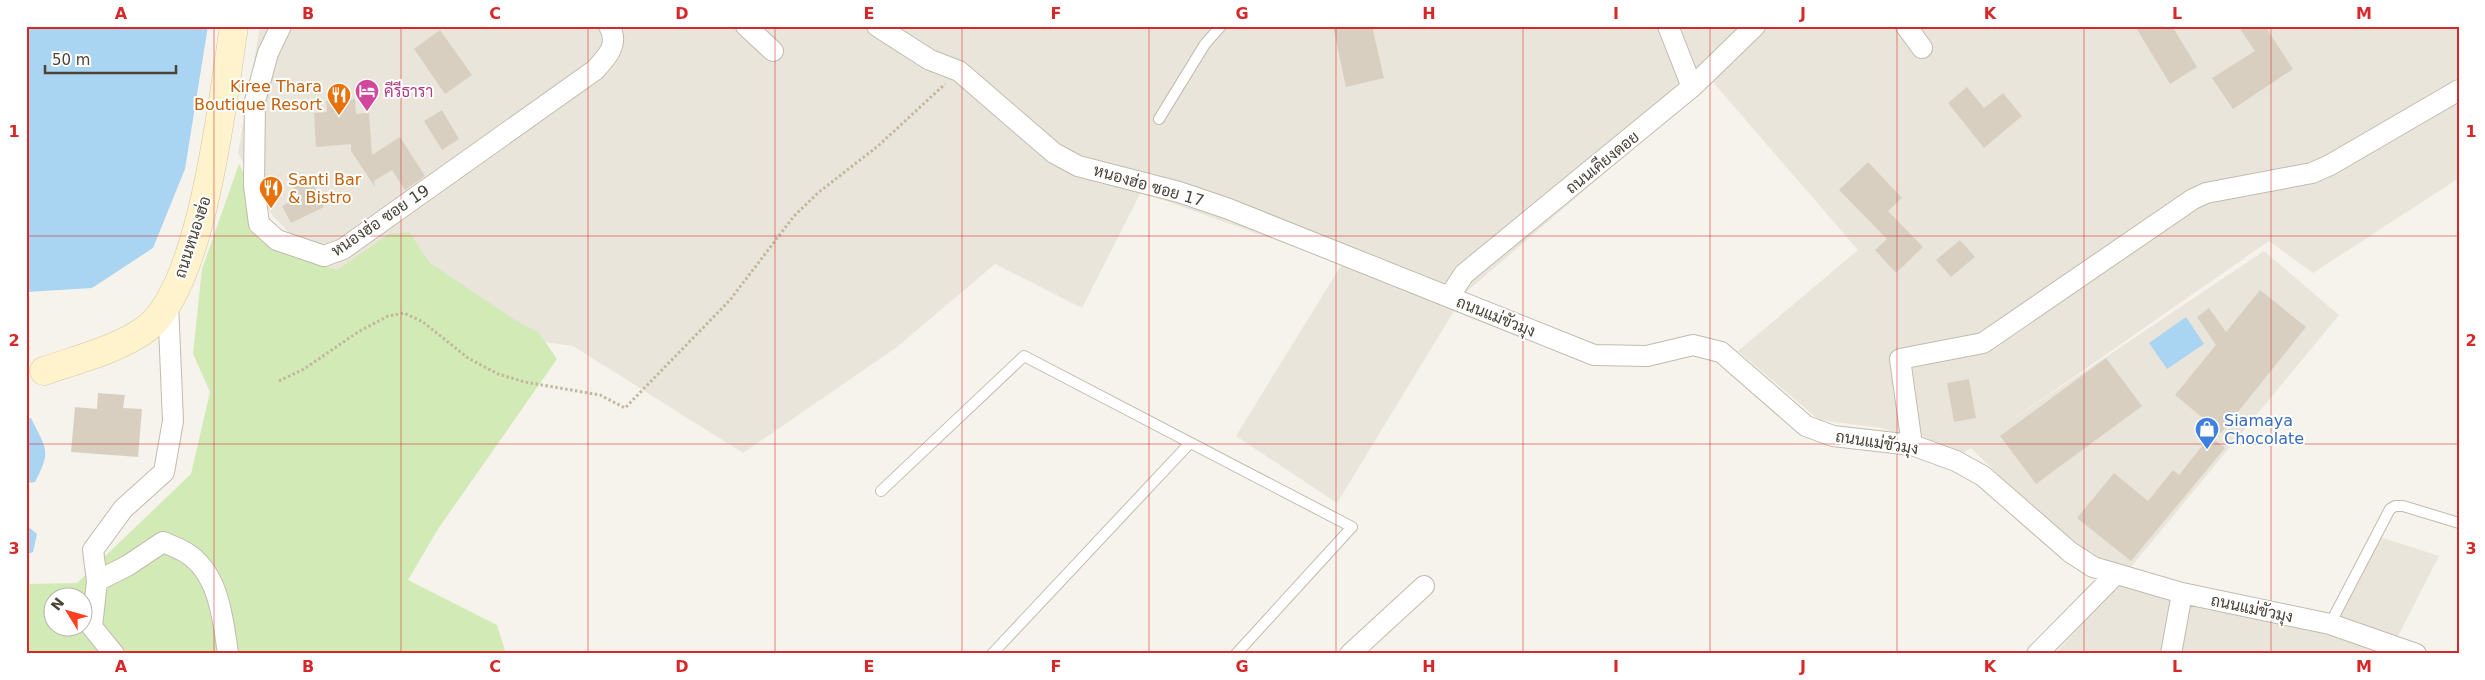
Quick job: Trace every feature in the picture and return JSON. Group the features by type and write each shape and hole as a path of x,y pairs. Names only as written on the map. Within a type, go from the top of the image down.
{"street":[{"name":"ถนนหนองฮ่อ","path":"35,373 123,342 148,328 168,303 184,269 210,184 234,26"},
{"name":"หนองฮ่อ ซอย 19","path":"281,26 268,53 255,101 254,185 259,224 276,240 324,256 343,249 595,70 611,53 614,34 609,26"},
{"path":"746,26 773,51"},
{"name":"หนองฮ่อ ซอย 17","path":"877,26 930,60 959,72 1054,153 1078,166 1179,192 1449,297"},
{"path":"1668,26 1692,87"},
{"name":"ถนนเคียงดอย","path":"1449,297 1464,274 1692,87 1755,26"},
{"path":"1906,26 1922,48"},
{"path":"1912,445 1900,359 1983,343 2193,199 2206,193 2312,173 2330,166 2459,90"},
{"name":"ถนนแม่ขัวมุง","path":"1449,297 1594,355 1647,356 1693,345 1721,352 1806,426 1833,436 1912,445 1956,461 1982,476 2070,552 2093,567 2114,575 2182,593 2330,624 2416,654"},
{"path":"114,654 92,627 97,581 93,550 123,509 164,472 173,422 168,303"},
{"path":"97,581 127,566 163,542 186,552 205,571 221,609 228,654"},
{"path":"2037,654 2114,575"},
{"path":"1350,654 1424,586"},
{"path":"2171,654 2182,593"}],"lane":[{"path":"1159,119 1205,44 1221,26"},
{"path":"881,491 1024,356 1352,528 1236,654"},
{"path":"992,654 1190,443"},
{"path":"2330,624 2390,509 2395,506 2403,506 2459,523"}],"path":[{"path":"279,381 304,369 358,332 388,316 404,313 423,322 468,358 498,374 525,382 600,395 625,408 730,300 794,216 820,192 878,146 959,72"}],"shaded area":[{"path":"260,26 2459,26 2459,178 2313,273 2269,241 2006,424 2264,251 2339,315 2126,573 2095,560 2067,542 1971,448 1963,453 1881,428 1819,420 1738,351 1858,250 1712,81 1465,293 1337,503 1236,436 1342,264 1141,192 1082,308 995,264 897,347 743,453 573,346 455,329 346,292 272,215 238,153"},
{"path":"2380,537 2439,556 2397,638 2432,654 2055,654 2118,584 2327,634"}],"green space":[{"path":"239,164 274,231 305,260 337,270 389,234 409,232 430,263 515,320 539,333 557,359 438,529 408,580 497,625 506,654 26,654 26,584 77,583 191,474 210,392 193,354 202,269"}],"water":[{"path":"26,26 208,26 185,169 153,248 92,288 26,292"},
{"path":"2186,317 2204,344 2167,369 2149,343"},
{"path":"26,418 31,418 43,443 45,456 44,463 35,482 26,483"},
{"path":"26,525 37,534 33,552 26,555"}],"building":[{"path":"1333,26 1372,26 1384,78 1346,87"},
{"path":"2135,26 2172,26 2197,67 2170,84"},
{"path":"2238,26 2265,26 2293,69 2233,109 2212,78 2255,51"},
{"path":"440,30 472,75 445,94 414,49"},
{"path":"1967,87 1984,108 2003,93 2022,116 1984,148 1948,103"},
{"path":"355,99 356,114 369,113 372,155 400,137 425,176 405,190 392,170 374,181 375,187 351,151 351,144 316,147 314,113 327,112 326,101"},
{"path":"442,110 459,139 442,150 424,121"},
{"path":"1868,162 1902,198 1888,211 1923,247 1896,273 1875,250 1887,239 1839,190"},
{"path":"311,179 324,207 291,223 282,206 298,198 293,188"},
{"path":"1960,240 1975,257 1951,277 1936,260"},
{"path":"2260,290 2306,327 2221,433 2175,395 2216,345 2197,317 2209,308 2226,332"},
{"path":"2106,358 2142,406 2036,484 2000,436"},
{"path":"1969,379 1976,418 1954,422 1947,383"},
{"path":"98,393 125,395 123,408 142,409 138,457 71,452 75,407 97,409"},
{"path":"2210,436 2225,448 2131,561 2077,518 2114,473 2148,501 2173,470 2179,475"}],"place":[{"name":"คีรีธารา","path":"367,112"},
{"name":"Kiree Thara Boutique Resort","path":"339,116"},
{"name":"Santi Bar & Bistro","path":"271,209"},
{"name":"Siamaya Chocolate","path":"2207,450"}]}
